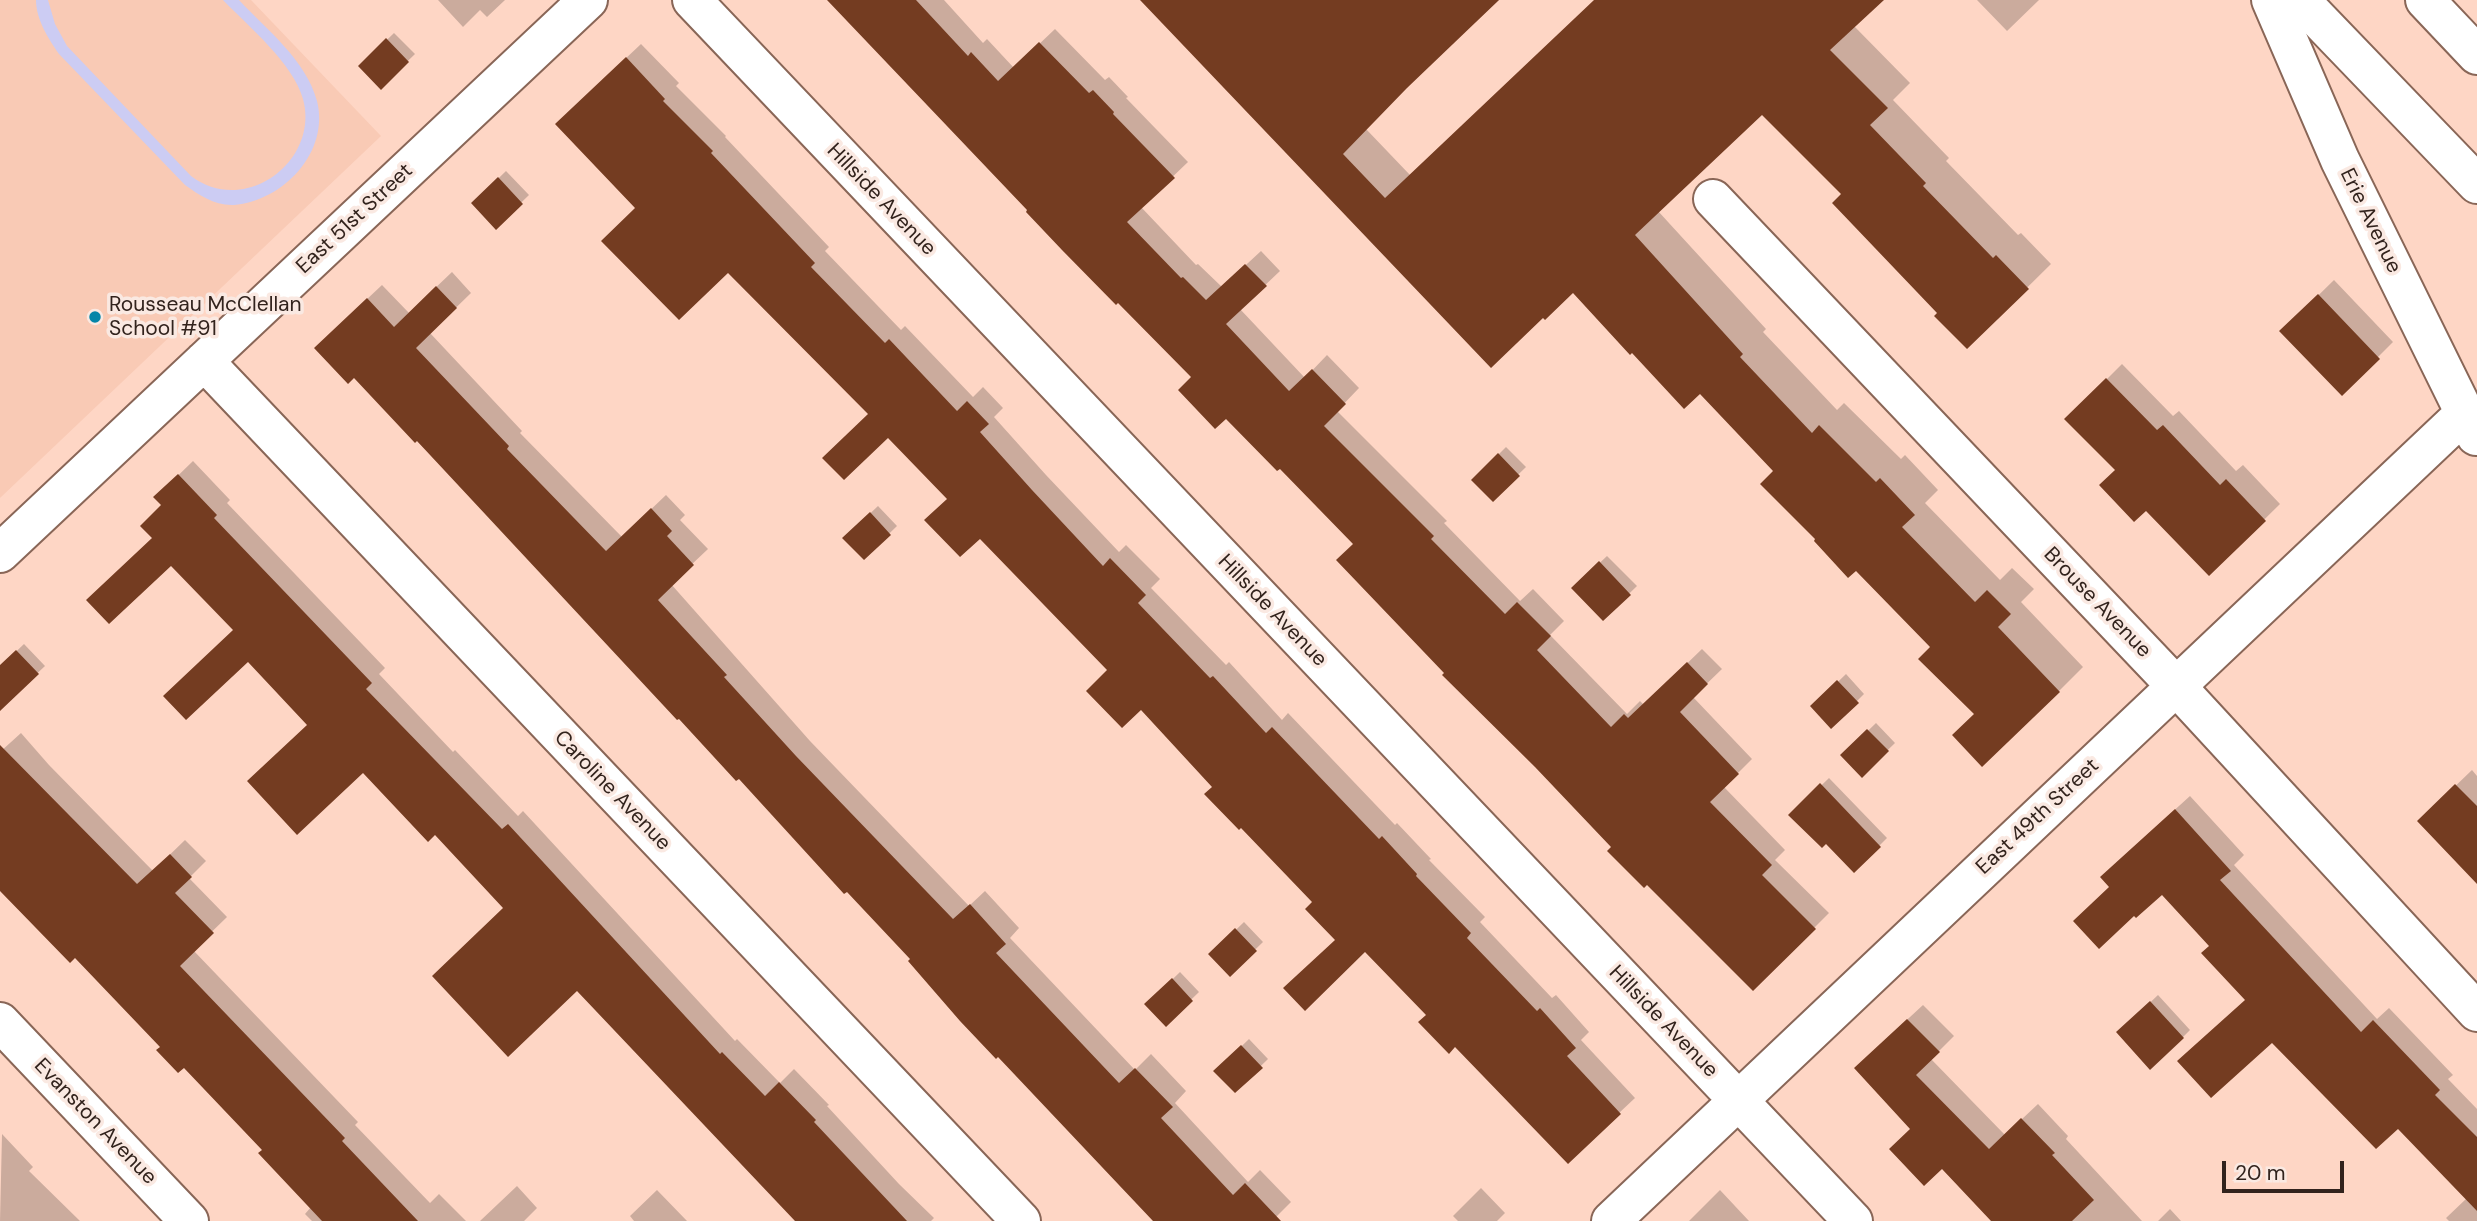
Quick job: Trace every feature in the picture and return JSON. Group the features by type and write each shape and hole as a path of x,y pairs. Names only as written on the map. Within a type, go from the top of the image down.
{"street":[{"name":"East 51st Street","path":"0,553 588,0"},
{"name":"Hillside Avenue","path":"692,0 1853,1221"},
{"name":"Erie Avenue","path":"2271,0 2340,160 2471,426"},
{"path":"2300,0 2477,184"},
{"path":"2425,0 2477,55"},
{"name":"Brouse Avenue","path":"1713,200 2176,687 2477,1012"},
{"name":"Caroline Avenue","path":"204,361 1021,1221"},
{"name":"East 49th Street","path":"1611,1221 2176,687 2471,426"},
{"name":"Evanston Avenue","path":"0,1022 189,1221"}],"shaded area":[{"name":"Rousseau McClellan School #91","path":"0,0 251,0 381,136 0,498"},
{"path":"36,0 48,0 55,24 67,46 191,176 212,187 234,190 255,186 274,176 289,161 300,143 305,122 303,99 290,72 269,46 223,0 239,0 284,46 312,86 319,120 309,155 299,171 285,184 252,201 227,205 202,196 185,185 59,54 40,21"}],"building":[{"path":"827,0 916,0 968,56 971,52 998,81 1039,42 1089,93 1093,90 1175,178 1127,222 1206,300 1245,264 1267,286 1226,324 1289,391 1312,369 1346,404 1324,426 1434,536 1431,539 1505,614 1517,602 1551,636 1537,650 1611,727 1624,714 1628,718 1687,662 1708,684 1680,712 1739,774 1710,802 1772,865 1762,875 1816,929 1753,991 1647,885 1644,888 1607,851 1611,847 1442,675 1444,673 1336,560 1353,544 1280,469 1277,471 1226,419 1215,429 1178,390 1191,377 1062,250"},
{"path":"1140,0 1499,0 1343,154 1385,198 1594,0 1884,0 1830,50 1888,108 1870,125 1926,183 1923,186 1993,258 1996,255 2029,289 1967,349 1934,316 1937,313 1832,203 1841,194 1762,115 1635,235 1743,354 1740,357 1812,433 1819,425 1876,482 1880,478 1915,515 1902,527 1975,602 1987,590 2011,614 1998,627 2060,692 1982,767 1952,735 1974,714 1918,659 1930,647 1856,571 1848,578 1815,539 1760,484 1773,471 1700,394 1684,409 1573,293 1491,368"},
{"path":"386,38 409,62 381,90 358,66"},
{"path":"626,57 665,99 663,101 713,151 711,153 815,263 811,267 885,343 889,339 957,411 967,401 989,424 980,432 1103,566 1110,558 1146,595 1138,603 1210,678 1213,676 1266,733 1272,727 1379,839 1382,836 1471,933 1467,938 1537,1011 1540,1008 1576,1048 1567,1056 1621,1114 1568,1164 1455,1047 1449,1054 1418,1022 1426,1015 1365,952 1305,1011 1283,988 1335,940 1305,909 1312,902 1241,828 1239,830 1204,794 1212,787 1141,710 1122,728 1086,691 1107,670 980,539 960,557 924,520 947,499 888,438 844,480 822,458 868,414 728,273 679,320 601,241 635,208 555,124"},
{"path":"498,177 523,204 496,230 471,203"},
{"path":"436,286 457,308 416,348 509,446 507,449 606,551 651,508 672,531 667,536 694,565 658,600 727,675 724,677 953,919 970,904 1006,944 996,953 1119,1083 1135,1068 1173,1107 1161,1118 1233,1195 1245,1183 1281,1221 1153,1221 998,1057 996,1059 960,1021 908,961 910,959 847,892 844,894 739,779 736,781 679,719 677,720 417,441 415,443 354,378 348,384 314,348 367,298 394,327"},
{"path":"2318,294 2380,359 2342,396 2279,331"},
{"path":"2106,378 2157,430 2163,425 2220,485 2226,479 2266,521 2209,576 2146,511 2134,522 2099,485 2115,470 2064,419"},
{"path":"1498,453 1520,476 1493,502 1471,480"},
{"path":"178,474 217,515 214,518 372,683 366,689 502,829 508,824 720,1054 722,1052 765,1096 779,1082 907,1221 795,1221 577,991 508,1057 432,976 503,908 435,835 428,842 363,773 297,835 247,781 307,725 248,662 186,720 163,696 233,630 171,566 109,624 86,600 152,538 140,526 161,505 153,497"},
{"path":"870,512 891,535 864,560 842,538"},
{"path":"1599,561 1631,595 1603,621 1571,588"},
{"path":"16,650 39,674 0,711 0,665"},
{"path":"1837,680 1859,703 1831,729 1810,706"},
{"path":"1867,729 1889,751 1862,778 1840,755"},
{"path":"0,745 137,884 170,854 192,877 175,893 214,933 180,966 345,1138 342,1141 418,1221 322,1221 258,1153 262,1150 184,1068 178,1073 156,1050 160,1047 75,958 70,963 0,891"},
{"path":"1820,783 1881,847 1854,873 1826,844 1822,848 1788,815"},
{"path":"2455,784 2477,806 2477,884 2417,821"},
{"path":"2175,809 2231,871 2220,880 2361,1032 2373,1020 2440,1090 2435,1095 2477,1137 2477,1211 2398,1129 2376,1149 2272,1043 2211,1098 2177,1061 2245,1000 2201,953 2209,946 2162,895 2136,918 2134,916 2099,949 2073,921 2109,887 2100,877"},
{"path":"1235,928 1257,951 1230,977 1208,954"},
{"path":"1172,978 1193,1001 1166,1027 1144,1004"},
{"path":"2150,1001 2184,1038 2150,1070 2116,1032"},
{"path":"1907,1019 1940,1052 1916,1075 1989,1149 2021,1118 2055,1153 2052,1155 2094,1200 2072,1221 1991,1221 1942,1169 1924,1186 1889,1149 1910,1129 1854,1068"},
{"path":"1241,1045 1263,1068 1235,1093 1213,1071"}],"place":[{"name":"Rousseau McClellan School #91","path":"95,317"}]}
